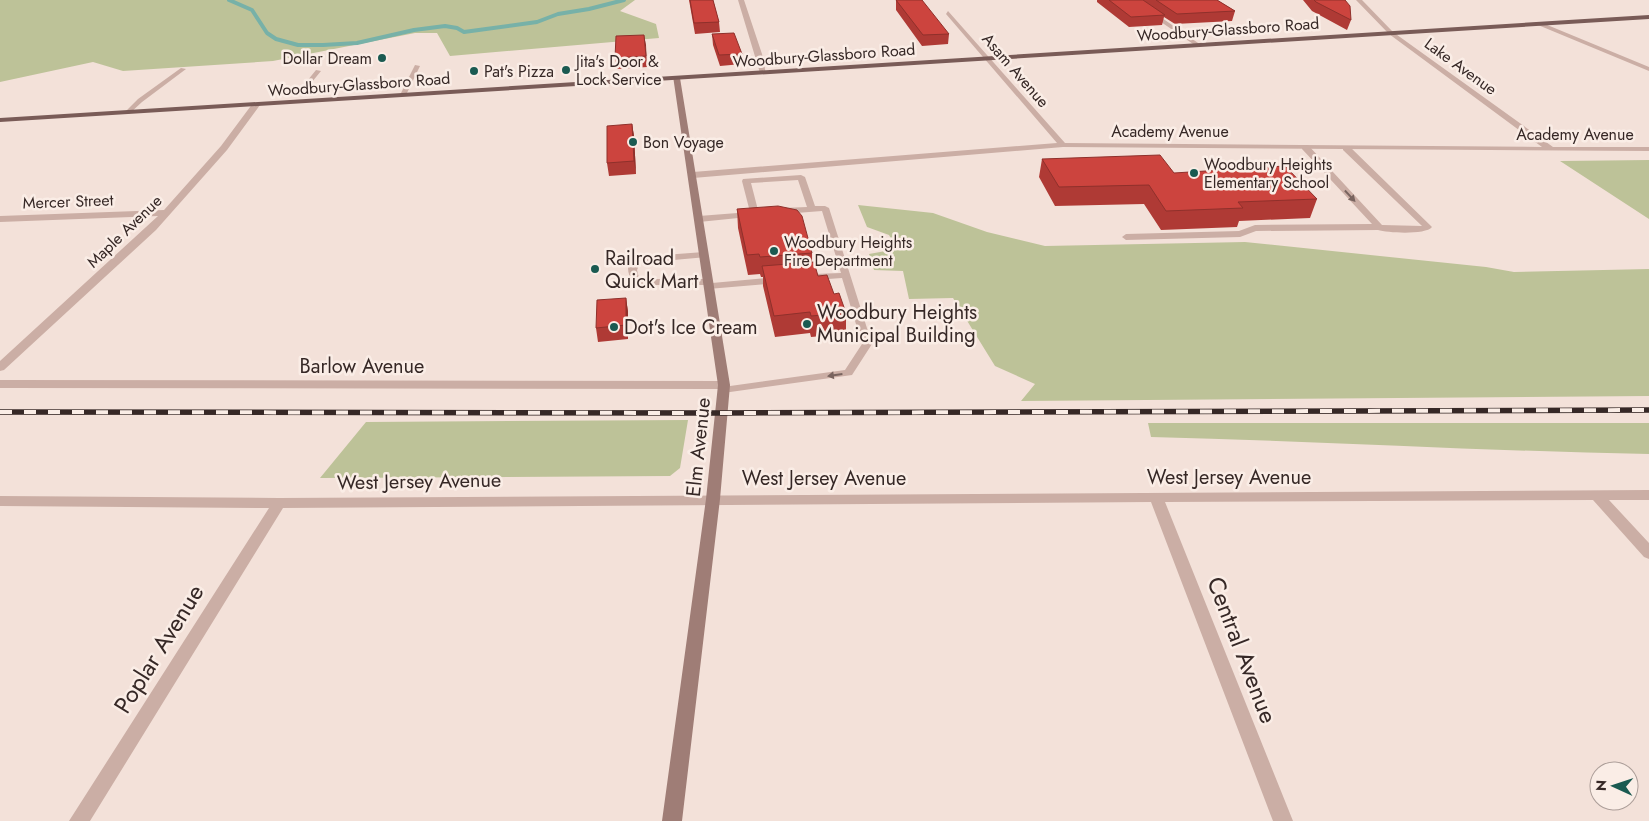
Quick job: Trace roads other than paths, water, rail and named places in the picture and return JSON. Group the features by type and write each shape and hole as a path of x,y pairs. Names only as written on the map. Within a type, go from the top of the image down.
{"main road":[{"name":"Woodbury-Glassboro Road","path":"0,120 1649,17"},
{"name":"Elm Avenue","path":"672,821 713,499 724,388 693,175 676,78"}],"street":[{"path":"741,0 760,54 764,73"},
{"path":"1132,0 1198,45"},
{"name":"Lake Avenue","path":"1359,0 1391,33 1551,149"},
{"name":"Asam Avenue","path":"948,13 1063,145"},
{"path":"1540,24 1649,69"},
{"name":"Maple Avenue","path":"0,367 153,228 224,148 256,105"},
{"name":"Academy Avenue","path":"693,175 1063,145 1649,149"},
{"name":"Mercer Street","path":"0,219 167,212"},
{"name":"Barlow Avenue","path":"0,384 724,388"},
{"path":"1596,495 1649,554"},
{"name":"West Jersey Avenue","path":"0,501 279,503 1649,495"},
{"name":"Central Avenue","path":"1156,497 1283,821"},
{"name":"Poplar Avenue","path":"79,821 279,503"}],"lane":[{"path":"403,95 417,66"},
{"path":"127,112 137,101 154,89 171,81 182,69"},
{"path":"301,92 318,71"},
{"path":"1305,147 1378,227"},
{"path":"1126,236 1240,234 1255,228 1378,227 1420,230 1428,227 1346,148"},
{"path":"755,214 746,181 801,177 812,209"},
{"path":"724,388 848,373 867,344 825,208 774,212"},
{"path":"699,219 764,213"},
{"path":"704,255 638,260 633,264 632,270 635,279 640,282 708,284 787,280"},
{"path":"806,278 846,275"}],"waterway":[{"path":"229,0 252,10 267,33 276,39 298,45 357,43 414,30 445,26 457,28 464,32 537,22 558,14 589,9 624,0"}],"railway":[{"path":"0,412 721,413 1649,410"}],"place":[{"name":"Dollar Dream","path":"382,58"},
{"name":"Jita's Door & Lock Service","path":"566,70"},
{"name":"Pat's Pizza","path":"474,71"},
{"name":"Bon Voyage","path":"633,142"},
{"name":"Woodbury Heights Elementary School","path":"1194,173"},
{"name":"Woodbury Heights Fire Department","path":"774,251"},
{"name":"Railroad Quick Mart","path":"595,269"},
{"name":"Woodbury Heights Municipal Building","path":"807,324"},
{"name":"Dot's Ice Cream","path":"614,327"}]}
